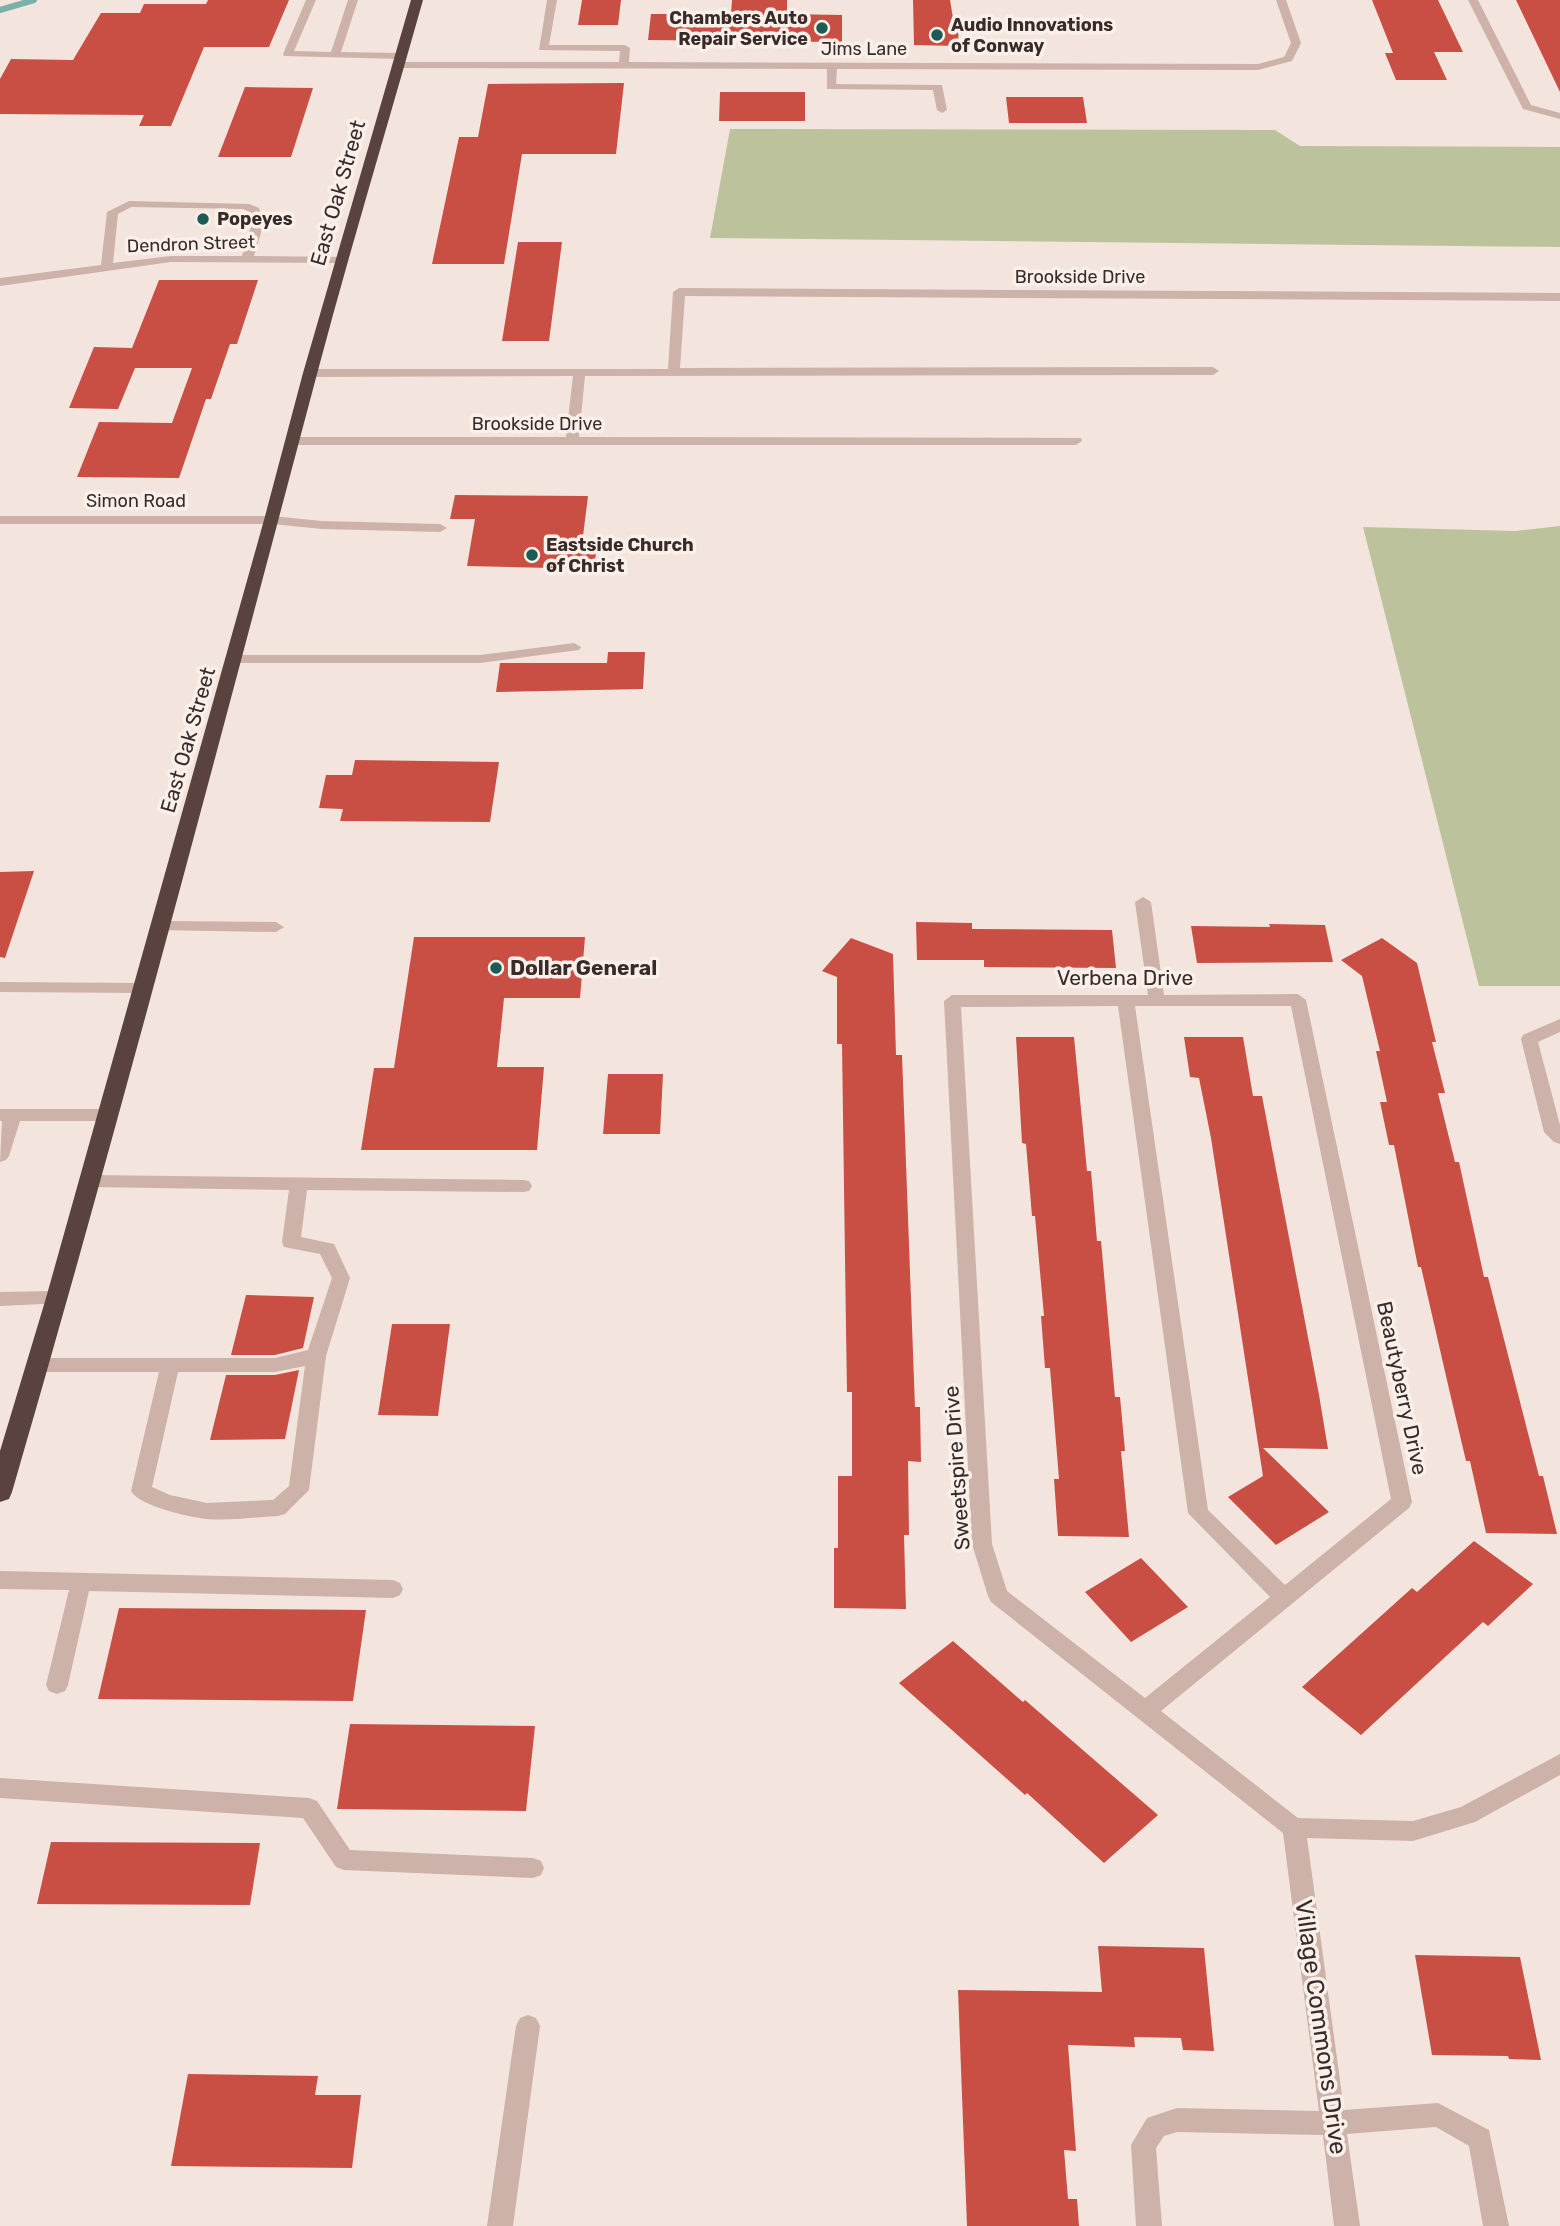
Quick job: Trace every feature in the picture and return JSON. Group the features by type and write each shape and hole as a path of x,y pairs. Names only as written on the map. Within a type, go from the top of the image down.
{"highway":[{"name":"East Oak Street","path":"1,1486 57,1298 234,659 310,373 417,0"}],"street":[{"name":"Jims Lane","path":"311,0 288,54 624,67 1258,67 1288,59 1296,43 1281,0"},
{"path":"335,55 353,0"},
{"path":"552,0 543,48 625,48 624,67"},
{"path":"1473,0 1527,107 1560,116"},
{"path":"832,67 831,87 938,87 942,110"},
{"path":"897,67 900,87"},
{"path":"107,266 113,212 129,204 245,206 255,211 258,223 247,259"},
{"name":"Dendron Street","path":"0,282 171,259 343,260"},
{"name":"Brookside Drive","path":"674,373 679,292 1560,297"},
{"path":"310,373 1213,371"},
{"path":"572,441 579,373"},
{"name":"Brookside Drive","path":"292,441 1076,442"},
{"name":"Simon Road","path":"0,520 272,520 322,525 440,528"},
{"path":"234,659 480,659 574,647"},
{"path":"1143,902 1157,1001"},
{"path":"160,926 276,927"},
{"path":"0,987 143,988"},
{"name":"Verbena Drive","path":"952,1001 1298,1000"},
{"name":"Beautyberry Drive","path":"1145,1711 1402,1502 1298,1000"},
{"name":"Sweetspire Drive","path":"952,1001 982,1544 998,1595 1294,1828"},
{"path":"1126,1001 1198,1513 1283,1598"},
{"path":"1560,1025 1529,1039 1553,1132 1560,1138"},
{"path":"0,1156 7,1115 106,1115"},
{"path":"89,1181 523,1186"},
{"path":"170,1365 141,1491 167,1502 207,1511 278,1508 299,1490 316,1356 341,1278 327,1249 291,1242 299,1184"},
{"path":"0,1299 57,1298"},
{"path":"37,1365 275,1365 316,1356"},
{"path":"0,1580 393,1589"},
{"path":"57,1685 81,1582"},
{"path":"1294,1828 1413,1831 1467,1815 1560,1764"},
{"path":"0,1788 309,1808 344,1860 533,1868"},
{"name":"Village Commons Drive","path":"1294,1828 1347,2226"},
{"path":"500,2226 528,2026"},
{"path":"1149,2226 1143,2145 1156,2126 1177,2120 1334,2123 1438,2116 1480,2139 1496,2226"}],"green space":[{"path":"730,129 1275,130 1300,146 1560,147 1560,247 710,238"},
{"path":"1560,526 1560,986 1479,986 1363,527 1515,531"}],"building":[{"path":"208,0 289,0 269,47 204,47 171,126 139,126 144,115 0,114 0,79 11,59 73,60 101,13 140,13 144,4 206,4"},
{"path":"582,0 621,0 618,25 578,25"},
{"path":"732,0 787,0 787,14 842,15 842,42 648,40 651,14 731,14"},
{"name":"Audio Innovations of Conway","path":"913,0 950,0 953,18 959,18 958,46 914,45"},
{"path":"1372,0 1438,0 1463,52 1434,52 1447,80 1396,80 1385,53 1393,53"},
{"path":"1516,0 1560,0 1560,92"},
{"path":"624,83 616,154 522,154 504,264 432,264 459,137 478,137 488,84"},
{"path":"245,87 313,88 291,157 218,157"},
{"path":"720,92 805,92 805,121 719,121"},
{"path":"1006,97 1083,97 1087,123 1009,123"},
{"path":"518,242 562,242 549,341 502,341"},
{"path":"159,280 258,280 237,344 230,344 211,399 206,399 179,478 77,477 99,422 172,423 192,368 135,368 118,409 69,408 94,347 132,348"},
{"path":"455,495 588,496 582,544 597,544 594,569 467,566 475,519 450,519"},
{"path":"608,652 645,652 643,689 496,692 500,663 607,663"},
{"path":"355,760 499,762 490,822 340,821 343,809 319,808 326,775 352,775"},
{"path":"34,871 5,958 0,957 0,872"},
{"path":"916,922 972,923 972,929 1112,930 1116,968 984,967 984,960 917,960"},
{"path":"1269,924 1325,925 1333,962 1197,963 1191,926 1270,927"},
{"path":"414,937 585,937 580,998 504,998 497,1067 544,1067 537,1150 361,1150 374,1068 394,1068"},
{"path":"851,938 893,954 896,1055 902,1055 915,1407 920,1407 921,1462 908,1461 909,1535 904,1535 906,1609 834,1608 834,1548 838,1548 838,1476 852,1476 852,1392 847,1392 842,1044 837,1044 837,977 822,971"},
{"path":"1382,938 1417,963 1445,1093 1438,1093 1455,1162 1459,1162 1484,1277 1488,1277 1539,1476 1543,1476 1557,1534 1486,1533 1470,1461 1466,1461 1421,1267 1418,1267 1394,1145 1389,1145 1380,1102 1387,1102 1376,1051 1380,1051 1362,976 1341,960"},
{"path":"1016,1037 1074,1037 1087,1171 1091,1171 1097,1241 1101,1241 1115,1397 1120,1397 1125,1451 1121,1451 1129,1537 1058,1536 1054,1479 1059,1479 1050,1368 1045,1368 1041,1316 1044,1316 1026,1144 1022,1143"},
{"path":"1184,1037 1243,1037 1253,1096 1262,1096 1319,1395 1328,1449 1263,1448 1329,1512 1276,1545 1228,1497 1263,1476 1211,1138 1199,1078 1190,1077"},
{"path":"608,1074 663,1074 660,1134 603,1134"},
{"path":"246,1295 314,1297 303,1348 275,1355 231,1355"},
{"path":"392,1324 450,1324 438,1416 378,1415"},
{"path":"299,1370 285,1439 210,1440 226,1375 275,1375"},
{"path":"1474,1541 1533,1584 1488,1626 1483,1622 1361,1735 1302,1687 1412,1588 1417,1592"},
{"path":"1141,1558 1188,1607 1131,1642 1085,1592"},
{"path":"119,1608 366,1610 353,1701 98,1699"},
{"path":"953,1641 1158,1815 1104,1863 899,1683"},
{"path":"350,1724 535,1726 526,1811 337,1809"},
{"path":"51,1842 260,1843 250,1905 37,1904"},
{"path":"1098,1946 1204,1948 1214,2051 1183,2050 1181,2038 1134,2037 1135,2047 1068,2045 1076,2151 1064,2150 1068,2199 1077,2199 1079,2226 967,2226 958,1990 1102,1992"},
{"path":"1415,1955 1520,1957 1541,2060 1509,2059 1508,2056 1432,2055"},
{"path":"188,2074 318,2076 315,2095 361,2095 352,2168 171,2166"}],"waterway":[{"path":"0,10 34,0"}],"place":[{"name":"Chambers Auto Repair Service","path":"822,28"},
{"name":"Audio Innovations of Conway","path":"937,35"},
{"name":"Popeyes","path":"203,219"},
{"name":"Eastside Church of Christ","path":"532,555"},
{"name":"Dollar General","path":"496,968"}]}
